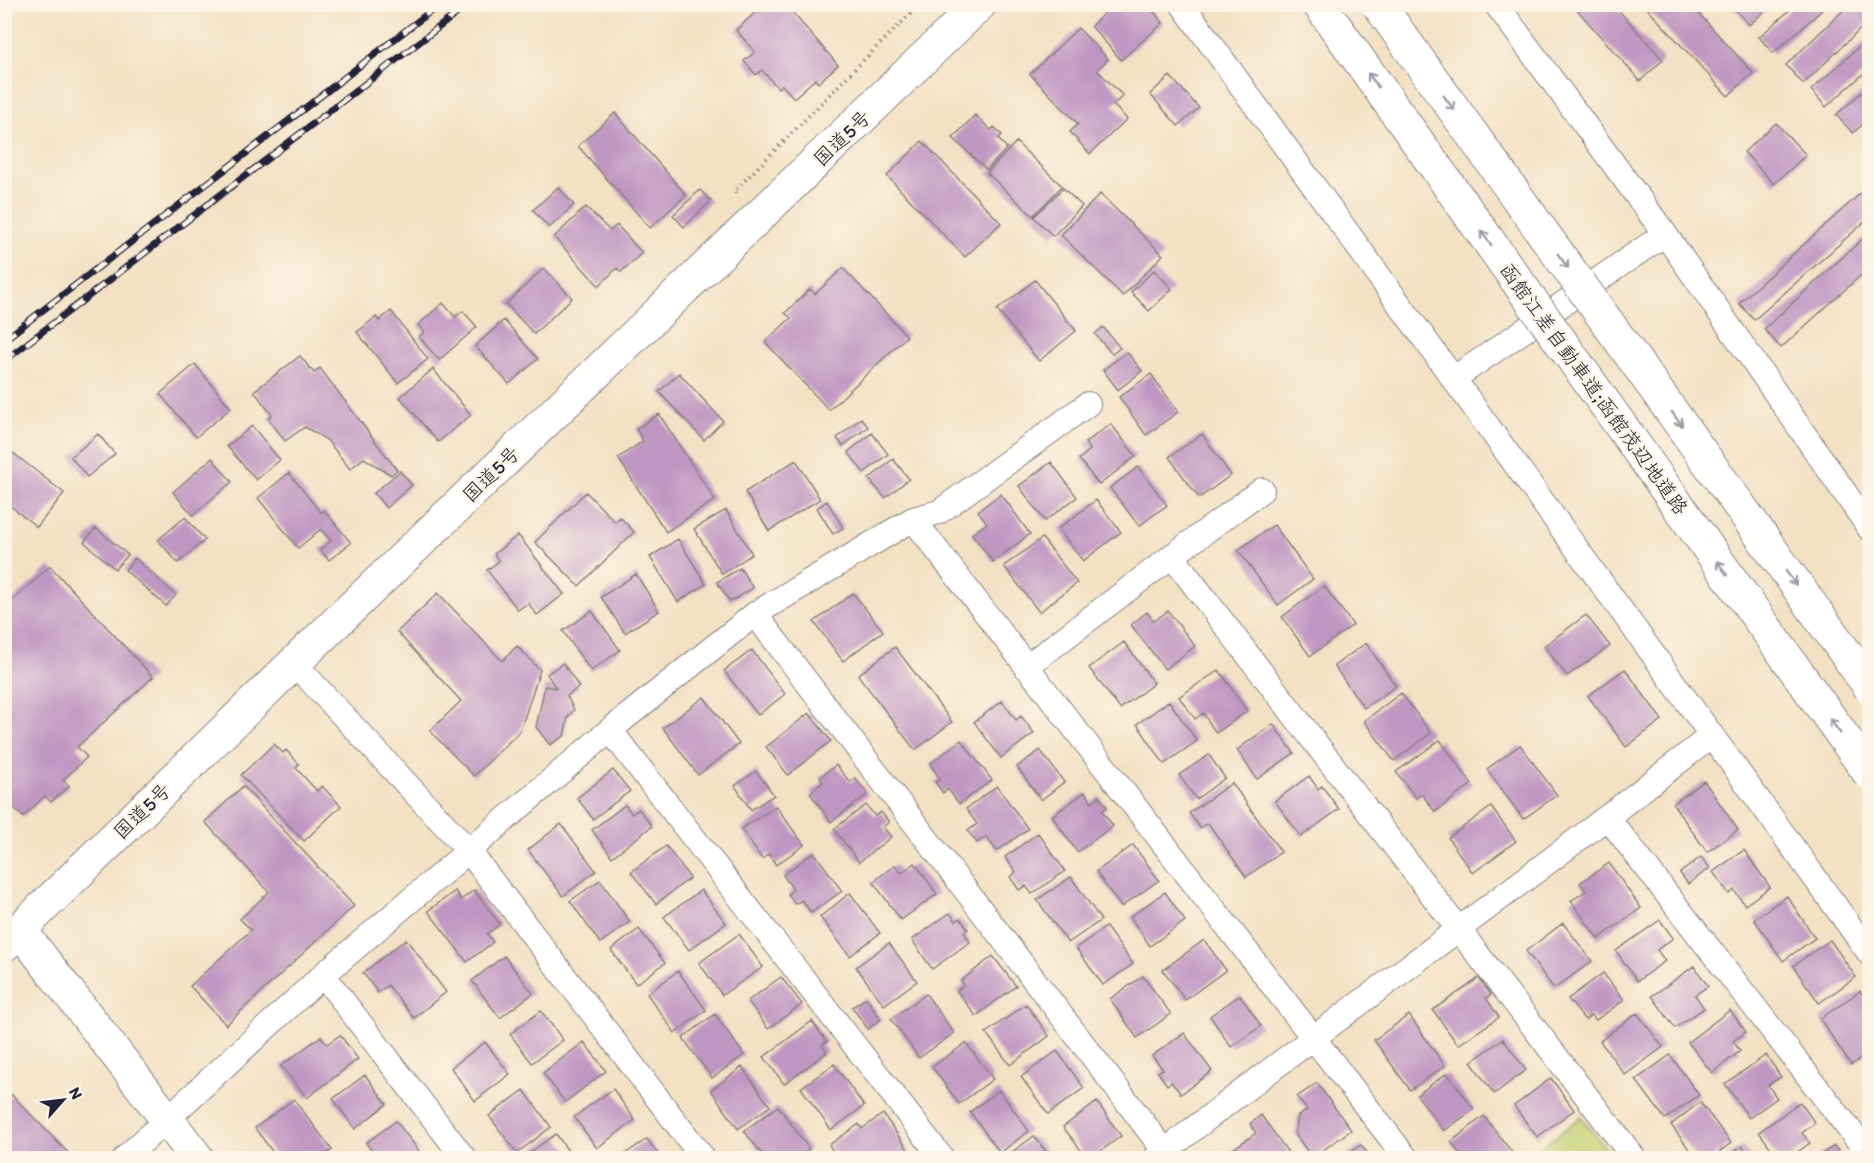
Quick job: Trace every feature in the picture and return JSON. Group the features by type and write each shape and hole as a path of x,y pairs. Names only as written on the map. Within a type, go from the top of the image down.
{"main road":[{"name":"国道5号","path":"12,937 980,4"},
{"name":"函館江差自動車道;函館茂辺地道路","path":"1319,4 1869,774"},
{"path":"1377,4 1869,687"},
{"path":"12,937 166,1118 197,1158"}],"street":[{"path":"1182,4 1869,954"},
{"path":"1496,4 1665,234 1869,529"},
{"path":"1453,379 1665,234"},
{"path":"125,1158 323,975 610,730 755,614 913,519 939,512 1088,404"},
{"path":"1026,667 1262,490"},
{"path":"913,519 1406,1158"},
{"path":"1172,556 1634,1158"},
{"path":"755,614 1164,1156 1314,1038 1608,818 1711,736"},
{"path":"294,663 468,850 703,1158"},
{"path":"610,730 942,1158"},
{"path":"1608,818 1869,1156"},
{"path":"323,975 464,1158"}],"green space":[{"path":"1581,1117 1613,1158 1528,1158"}],"building":[{"path":"757,4 785,4 838,65 818,83 815,79 794,98 782,85 778,88 762,70 756,75 744,61 755,52 736,30 757,11 754,8"},
{"path":"1114,4 1147,4 1163,23 1121,60 1091,26"},
{"path":"1572,4 1613,4 1663,60 1640,81"},
{"path":"1643,4 1690,4 1753,73 1728,96"},
{"path":"1737,4 1773,4 1749,25 1733,7"},
{"path":"1797,4 1829,4 1773,53 1759,37"},
{"path":"1850,4 1870,4 1870,20 1803,84 1786,65"},
{"path":"1078,28 1108,59 1097,70 1123,96 1113,105 1127,119 1090,154 1070,132 1078,124 1030,74"},
{"path":"1870,37 1870,68 1826,107 1811,90"},
{"path":"1170,76 1199,108 1178,126 1150,94"},
{"path":"1870,85 1870,118 1853,133 1836,115"},
{"path":"615,113 686,195 650,228 578,146"},
{"path":"975,115 991,130 994,127 1002,135 998,139 1007,148 987,170 953,138"},
{"path":"1776,123 1806,155 1774,184 1744,152"},
{"path":"1870,136 1870,152 1862,143"},
{"path":"922,141 1001,223 965,257 887,176"},
{"path":"1016,142 1062,186 1033,216 987,173"},
{"path":"558,187 574,205 549,228 533,210"},
{"path":"1063,188 1082,206 1053,236 1034,217"},
{"path":"700,190 711,201 684,227 673,215"},
{"path":"1862,192 1870,201 1870,217 1754,320 1739,303"},
{"path":"1100,194 1163,255 1123,296 1061,235"},
{"path":"586,207 610,231 617,225 642,253 621,272 617,268 599,286 554,237"},
{"path":"1870,232 1870,267 1781,348 1764,329"},
{"path":"544,268 572,298 534,334 506,304"},
{"path":"843,268 907,336 829,410 765,342 791,318 785,313 810,289 815,294"},
{"path":"1154,270 1172,289 1149,311 1131,292"},
{"path":"1035,280 1076,331 1039,361 997,310"},
{"path":"443,303 455,317 463,311 477,327 439,360 419,337 424,332 418,325"},
{"path":"391,311 428,359 398,383 357,332 376,317 379,321"},
{"path":"504,320 538,359 509,384 475,346"},
{"path":"1103,327 1120,348 1112,354 1095,334"},
{"path":"1127,352 1142,371 1118,390 1103,370"},
{"path":"300,356 314,373 320,368 397,470 391,475 364,458 350,469 327,440 305,427 285,441 268,418 272,415 254,391"},
{"path":"195,364 231,408 196,437 160,394"},
{"path":"433,369 471,415 438,442 400,397"},
{"path":"679,373 723,421 704,440 659,392"},
{"path":"1151,374 1178,412 1146,435 1119,397"},
{"path":"659,414 715,500 666,532 618,458 643,441 636,429"},
{"path":"861,418 868,427 843,446 837,438"},
{"path":"1111,424 1136,456 1099,485 1079,459 1090,450 1085,443"},
{"path":"252,426 280,460 256,480 227,446"},
{"path":"872,433 888,454 864,473 848,452"},
{"path":"98,434 115,454 87,477 71,457"},
{"path":"1202,434 1231,475 1199,498 1169,457"},
{"path":"4,446 64,493 37,527 4,501"},
{"path":"212,458 232,482 193,515 173,492"},
{"path":"893,459 909,479 885,498 869,479"},
{"path":"796,460 820,499 769,531 745,492"},
{"path":"1051,462 1077,497 1045,521 1019,486"},
{"path":"1138,467 1167,505 1139,526 1110,488"},
{"path":"400,471 412,485 386,508 374,493"},
{"path":"289,473 321,513 324,510 351,543 329,560 320,550 331,541 321,529 298,548 258,498"},
{"path":"586,492 615,522 620,517 634,532 579,586 535,542"},
{"path":"1001,494 1030,534 993,562 972,534 987,523 978,511"},
{"path":"1096,500 1121,532 1083,561 1058,529"},
{"path":"827,501 843,528 833,534 817,508"},
{"path":"726,510 752,554 722,574 694,529"},
{"path":"185,517 205,540 178,563 158,540"},
{"path":"1274,525 1313,579 1278,605 1238,550"},
{"path":"96,528 128,555 115,569 84,542"},
{"path":"518,535 564,594 537,615 528,603 518,610 487,570 499,561 494,554"},
{"path":"1042,538 1077,583 1039,612 1004,566"},
{"path":"678,539 706,584 678,602 650,557"},
{"path":"135,558 176,595 166,606 125,570"},
{"path":"50,566 153,677 77,747 87,757 63,780 69,786 51,802 45,796 23,817 4,798 4,608"},
{"path":"740,568 753,588 730,602 717,582"},
{"path":"636,574 659,611 625,633 601,597"},
{"path":"1324,586 1353,625 1310,656 1282,617"},
{"path":"438,593 502,661 517,646 540,670 520,731 474,776 430,731 461,701 397,632"},
{"path":"853,593 883,631 843,661 814,622"},
{"path":"592,611 620,650 591,671 563,631"},
{"path":"1168,611 1195,646 1165,669 1131,625 1147,612 1154,621"},
{"path":"1586,615 1610,646 1567,676 1544,646"},
{"path":"1124,642 1154,683 1120,709 1089,668"},
{"path":"1366,643 1396,686 1364,708 1334,666"},
{"path":"895,647 952,722 915,750 858,675"},
{"path":"752,650 785,694 758,715 724,671"},
{"path":"563,663 579,687 567,696 574,710 568,717 564,736 550,745 536,727 545,686 556,688 547,674"},
{"path":"1625,669 1662,720 1626,747 1588,696"},
{"path":"1219,670 1247,711 1216,733 1203,713 1195,719 1179,697"},
{"path":"1401,693 1431,733 1394,761 1364,721"},
{"path":"704,697 739,744 698,775 663,728"},
{"path":"1002,701 1016,720 1021,716 1034,733 1001,758 974,722"},
{"path":"1169,701 1197,741 1164,764 1137,724"},
{"path":"809,713 831,741 788,775 766,747"},
{"path":"1273,724 1294,753 1257,779 1237,750"},
{"path":"961,740 992,780 959,804 948,789 943,793 935,782 940,779 930,764"},
{"path":"1440,740 1472,784 1435,812 1422,794 1416,798 1396,772"},
{"path":"274,744 283,753 286,750 299,764 296,768 317,791 322,786 341,806 304,841 241,775"},
{"path":"1520,745 1557,795 1523,819 1487,769"},
{"path":"1040,750 1064,782 1041,800 1017,767"},
{"path":"1209,755 1225,778 1196,799 1179,775"},
{"path":"836,765 850,782 855,778 868,794 831,822 810,793 823,782 820,777"},
{"path":"613,770 630,791 593,819 577,798"},
{"path":"756,771 774,795 751,810 735,786"},
{"path":"1309,776 1318,789 1322,786 1339,809 1301,837 1275,801"},
{"path":"1704,781 1738,830 1707,852 1673,804"},
{"path":"1232,783 1281,852 1246,877 1208,823 1200,828 1189,813"},
{"path":"243,786 354,906 226,1025 190,986 251,930 240,919 269,892 205,822"},
{"path":"997,786 1028,829 997,851 986,837 977,843 968,831 977,824 966,809"},
{"path":"1085,792 1092,802 1099,796 1107,807 1102,811 1113,826 1077,852 1052,816"},
{"path":"625,805 632,814 639,809 652,826 612,857 592,830"},
{"path":"866,805 875,816 881,812 889,822 883,827 891,837 859,862 834,829"},
{"path":"776,806 804,845 776,865 769,854 762,859 741,829"},
{"path":"1491,807 1516,841 1473,873 1448,838"},
{"path":"561,824 596,871 563,896 528,850"},
{"path":"1038,833 1065,871 1032,894 1026,886 1019,890 1010,877 1016,872 1005,857"},
{"path":"1133,845 1159,880 1121,907 1096,872"},
{"path":"666,846 690,878 656,904 631,872"},
{"path":"1744,850 1770,887 1745,905 1734,890 1729,894 1713,872"},
{"path":"814,852 842,891 811,913 802,900 795,904 788,894 793,889 783,875"},
{"path":"1701,857 1710,868 1688,884 1680,873"},
{"path":"915,863 937,894 901,920 873,882 895,865 901,873"},
{"path":"1609,863 1641,908 1598,939 1571,901 1586,891 1580,883"},
{"path":"1071,877 1101,920 1068,943 1037,900"},
{"path":"600,880 630,922 600,943 570,901"},
{"path":"474,890 500,924 487,934 493,942 467,962 428,911 455,891 461,900"},
{"path":"701,890 726,923 689,950 664,917"},
{"path":"1165,892 1185,921 1150,946 1130,917"},
{"path":"850,893 880,933 850,956 820,917"},
{"path":"1787,896 1815,938 1783,961 1754,919"},
{"path":"950,913 956,921 960,918 968,929 964,932 970,942 932,969 912,940"},
{"path":"1660,920 1673,938 1657,950 1665,961 1637,981 1616,951"},
{"path":"1563,923 1592,961 1554,989 1526,951"},
{"path":"1106,927 1133,964 1103,985 1076,948"},
{"path":"639,929 665,963 636,984 611,950"},
{"path":"739,934 763,967 722,995 699,963"},
{"path":"406,939 446,992 414,1018 388,985 378,993 363,973"},
{"path":"1204,940 1226,970 1185,1000 1163,970"},
{"path":"1830,940 1856,977 1819,1003 1793,966"},
{"path":"889,943 917,981 884,1005 856,967"},
{"path":"504,956 533,993 500,1018 472,981"},
{"path":"993,956 1016,986 976,1016 957,991 964,985 961,981"},
{"path":"1694,966 1708,986 1695,995 1704,1008 1675,1028 1652,996"},
{"path":"678,971 706,1010 675,1033 647,994"},
{"path":"1603,973 1624,1000 1596,1020 1591,1015 1585,1020 1568,999"},
{"path":"1143,976 1171,1014 1137,1038 1110,999"},
{"path":"781,977 802,1004 768,1029 748,1001"},
{"path":"1479,978 1491,995 1486,998 1499,1017 1458,1045 1433,1010"},
{"path":"1860,991 1870,1005 1870,1052 1851,1065 1820,1019"},
{"path":"926,994 954,1033 919,1058 891,1019"},
{"path":"1240,995 1261,1026 1231,1047 1210,1016"},
{"path":"866,998 881,1019 868,1029 852,1007"},
{"path":"1026,1004 1049,1036 1010,1065 986,1033"},
{"path":"1730,1010 1746,1032 1733,1041 1740,1051 1712,1073 1688,1042"},
{"path":"541,1011 563,1040 532,1063 510,1034"},
{"path":"1637,1013 1663,1047 1625,1075 1600,1041"},
{"path":"715,1014 744,1055 712,1078 683,1038"},
{"path":"1409,1015 1445,1066 1410,1090 1374,1040"},
{"path":"812,1021 827,1042 822,1045 827,1052 784,1084 764,1057"},
{"path":"1184,1033 1212,1071 1181,1094 1171,1082 1167,1085 1158,1072 1163,1069 1152,1056"},
{"path":"340,1035 358,1059 307,1098 281,1066 321,1036 327,1044"},
{"path":"1503,1039 1526,1070 1494,1094 1471,1062"},
{"path":"485,1042 510,1074 475,1101 451,1068"},
{"path":"584,1042 606,1071 565,1102 543,1073"},
{"path":"966,1043 993,1079 959,1104 932,1067"},
{"path":"1057,1051 1084,1088 1048,1114 1021,1077"},
{"path":"1670,1055 1699,1095 1665,1119 1636,1080"},
{"path":"1766,1055 1781,1077 1768,1085 1777,1098 1749,1118 1725,1084"},
{"path":"834,1064 864,1106 831,1130 801,1088"},
{"path":"742,1067 770,1106 738,1129 711,1090"},
{"path":"1447,1073 1474,1109 1444,1131 1417,1095"},
{"path":"365,1075 387,1104 355,1129 333,1099"},
{"path":"1551,1078 1574,1110 1537,1137 1514,1106"},
{"path":"1317,1083 1351,1130 1312,1158 1295,1134 1298,1116 1307,1110 1297,1097"},
{"path":"613,1089 635,1120 597,1148 574,1117"},
{"path":"524,1090 551,1127 517,1153 489,1116"},
{"path":"999,1090 1029,1131 1000,1153 970,1112"},
{"path":"12,1095 73,1158 4,1158 4,1102"},
{"path":"294,1099 332,1150 320,1158 277,1158 255,1128"},
{"path":"1097,1102 1121,1136 1091,1158 1087,1158 1063,1127"},
{"path":"1700,1102 1731,1143 1711,1158 1696,1158 1671,1125"},
{"path":"1800,1102 1815,1123 1802,1133 1810,1143 1789,1158 1778,1158 1759,1132"},
{"path":"778,1106 809,1149 796,1158 765,1158 744,1131"},
{"path":"883,1114 909,1151 899,1158 838,1158 829,1145 859,1124 862,1129"},
{"path":"1261,1115 1292,1158 1233,1158 1229,1152 1256,1133 1250,1124"},
{"path":"1484,1116 1514,1155 1510,1158 1463,1158 1451,1142"},
{"path":"396,1121 419,1151 410,1158 377,1158 366,1143"},
{"path":"556,1134 573,1158 522,1158"},
{"path":"1034,1136 1051,1158 1004,1158"},
{"path":"647,1139 661,1158 619,1158"},
{"path":"1361,1145 1371,1158 1342,1158"},
{"path":"1742,1146 1751,1158 1725,1158"},
{"path":"1834,1146 1843,1158 1815,1158"},
{"path":"817,1153 822,1158 810,1158"}],"railway":[{"path":"4,340 440,4"},
{"path":"4,361 469,4"}]}
